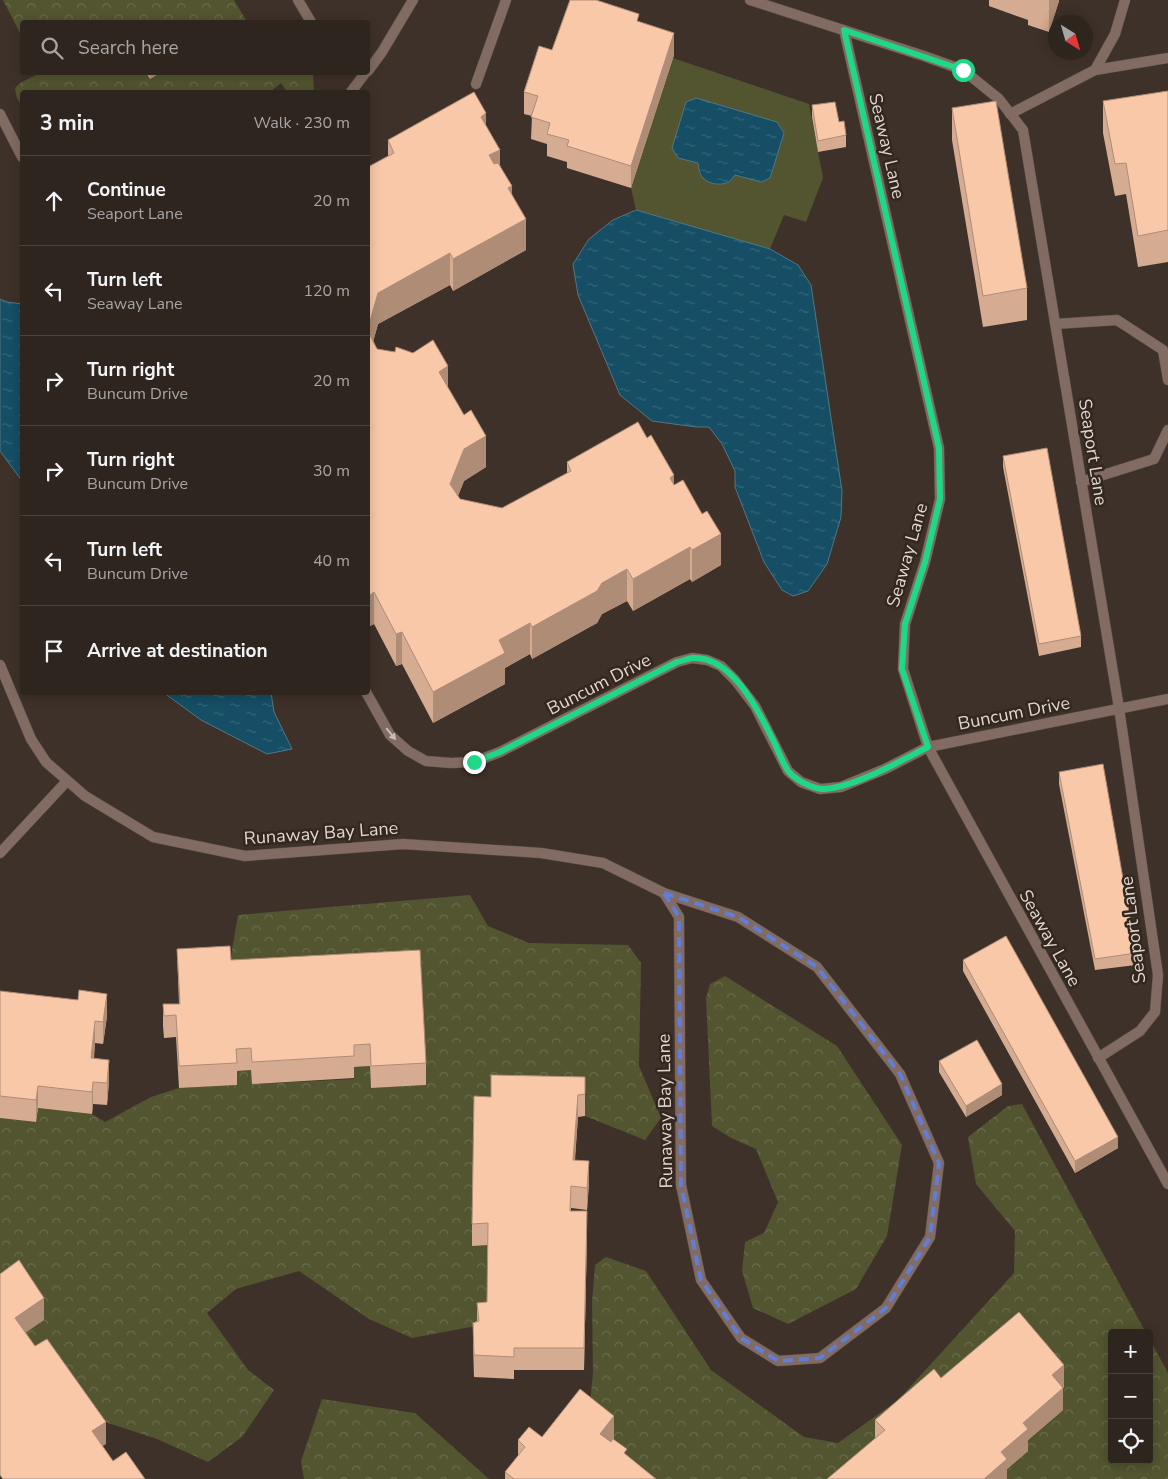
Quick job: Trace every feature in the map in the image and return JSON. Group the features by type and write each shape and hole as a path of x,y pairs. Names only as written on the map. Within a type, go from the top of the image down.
{"street":[{"path":"298,0 310,20"},
{"path":"370,66 382,52 413,0"},
{"path":"476,84 506,0"},
{"name":"Seaport Lane","path":"750,0 963,70 999,99 1023,130 1119,708 1158,976 1155,1012 1140,1031 1098,1058"},
{"path":"1095,70 1115,34 1125,0"},
{"name":"Seaway Lane","path":"844,30 939,448 940,499 925,562 905,624 902,669 928,747 1168,1184"},
{"path":"1010,114 1095,70 1168,58"},
{"path":"352,90 362,75"},
{"path":"0,114 20,153"},
{"path":"1055,324 1117,320 1163,350 1168,380"},
{"path":"1081,482 1154,459 1168,430"},
{"name":"Buncum Drive","path":"368,695 390,735 408,751 426,761 474,762 500,752 677,662 692,658 707,660 721,666 735,680 755,706 788,771 801,782 820,789 841,787 885,769 928,747 1168,699"},
{"name":"Runaway Bay Lane","path":"0,665 32,739 46,762 85,796 153,837 245,856 402,844 541,854 603,863 664,893 738,917 817,967 900,1074 939,1163 930,1238 886,1308 820,1358 778,1361 741,1338 702,1280 681,1185 679,917 664,893"},
{"path":"0,852 67,781"}],"highlighted area":[{"path":"664,893 738,917 817,967 900,1074 939,1163 930,1237 886,1308 820,1358 778,1361 741,1338 701,1280 681,1185 679,917"}],"green space":[{"path":"3,0 234,0 246,20 20,20 20,33"},
{"path":"673,58 809,104 823,178 806,222 784,215 770,249 636,210 631,188"},
{"path":"36,75 313,75 314,90 286,90 281,83 272,90 20,90 20,102 17,99 15,88 20,83"},
{"path":"470,895 488,926 529,943 628,945 641,963 639,1066 661,1118 645,1140 585,1116 585,1099 491,1097 491,1119 472,1245 488,1245 487,1324 412,1338 369,1319 299,1271 236,1289 207,1313 248,1370 274,1390 242,1437 208,1462 157,1439 105,1422 35,1368 0,1296 0,1118 36,1122 38,1108 92,1114 105,1122 151,1097 179,1088 237,1085 236,1071 251,1070 253,1084 354,1079 354,1067 370,1066 371,1088 426,1085 230,968 238,915"},
{"path":"725,976 837,1046 902,1145 887,1236 856,1289 788,1324 753,1308 742,1271 745,1242 764,1233 778,1202 756,1149 731,1138 712,1126 706,998 710,984"},
{"path":"1022,1104 1144,1329 1108,1329 1108,1464 1153,1464 1153,1345 1168,1373 1168,1479 629,1479 590,1403 593,1373 592,1302 595,1265 606,1257 646,1271 711,1370 804,1437 838,1443 898,1400 1014,1273 1015,1231 976,1184 968,1137 1008,1106"},
{"path":"322,1399 415,1413 489,1479 304,1479 301,1461"}],"water":[{"path":"696,98 777,122 784,133 770,178 761,182 735,175 727,183 713,183 702,176 698,163 678,158 672,148 686,102"},
{"path":"636,210 770,249 798,265 811,285 842,491 841,517 827,564 808,591 793,596 782,590 764,562 735,487 735,471 722,444 709,427 652,421 620,395 578,295 573,264 589,239 613,220"},
{"path":"0,299 20,304 20,478 0,451"},
{"path":"167,695 271,695 274,712 292,749 267,754 201,720"}],"building":[{"path":"570,0 596,0 639,14 637,21 674,33 631,166 567,146 569,140 547,134 550,123 531,117 538,96 524,92 539,46 552,50"},
{"path":"1168,91 1168,230 1138,236 1126,163 1115,164 1103,101"},
{"path":"474,92 486,113 481,117 500,150 489,155 494,164 498,163 512,186 508,188 526,219 453,259 450,253 378,293 370,321 370,166 394,153 388,140"},
{"path":"996,101 1027,288 983,296 952,108"},
{"path":"835,102 839,122 844,121 846,135 818,141 812,105"},
{"path":"370,335 377,349 395,352 396,347 413,353 433,340 448,366 439,372 464,415 471,410 486,436 464,449 450,484 460,499 502,508 571,471 567,462 638,422 647,438 651,435 674,475 670,478 674,485 683,480 702,514 707,511 721,534 692,550 690,547 633,579 627,569 602,583 597,591 532,627 530,623 499,640 505,653 433,692 402,632 396,634 374,592 370,595"},
{"path":"1047,448 1081,636 1039,644 1003,456"},
{"path":"1103,764 1136,953 1095,959 1059,772"},
{"path":"1006,936 1118,1137 1075,1161 963,960"},
{"path":"230,946 231,960 420,950 426,1063 371,1066 370,1044 354,1045 354,1056 252,1062 251,1048 236,1049 237,1063 179,1066 176,1015 164,1016 163,1004 180,1004 177,949"},
{"path":"79,990 107,994 103,1022 95,1021 91,1058 109,1060 107,1083 93,1082 92,1092 38,1086 36,1100 0,1096 0,991 78,1000"},
{"path":"977,1040 1002,1084 966,1106 939,1061"},
{"path":"491,1075 585,1077 585,1094 578,1095 573,1160 589,1161 587,1188 571,1186 570,1211 587,1211 584,1348 514,1348 514,1357 474,1355 473,1323 479,1321 477,1303 487,1302 488,1223 472,1224 474,1096 491,1097"},
{"path":"19,1260 44,1298 15,1318 35,1346 47,1339 106,1422 92,1431 113,1461 126,1452 145,1479 3,1479 0,1475 0,1274"},
{"path":"1019,1312 1064,1365 1052,1375 1063,1388 1023,1423 1028,1429 1001,1452 1007,1459 984,1479 827,1479 885,1430 875,1420 934,1369 941,1378"},
{"path":"580,1389 614,1416 600,1434 611,1442 613,1439 627,1449 624,1453 656,1479 514,1479 505,1472 525,1447 518,1440 529,1427 542,1437"}],"route":[{"path":"474,762 500,752 677,662 692,658 707,660 721,666 735,680 755,706 788,771 801,782 820,789 841,787 885,769 928,747 902,669 905,624 925,562 940,499 939,448 844,30 963,70"}]}
